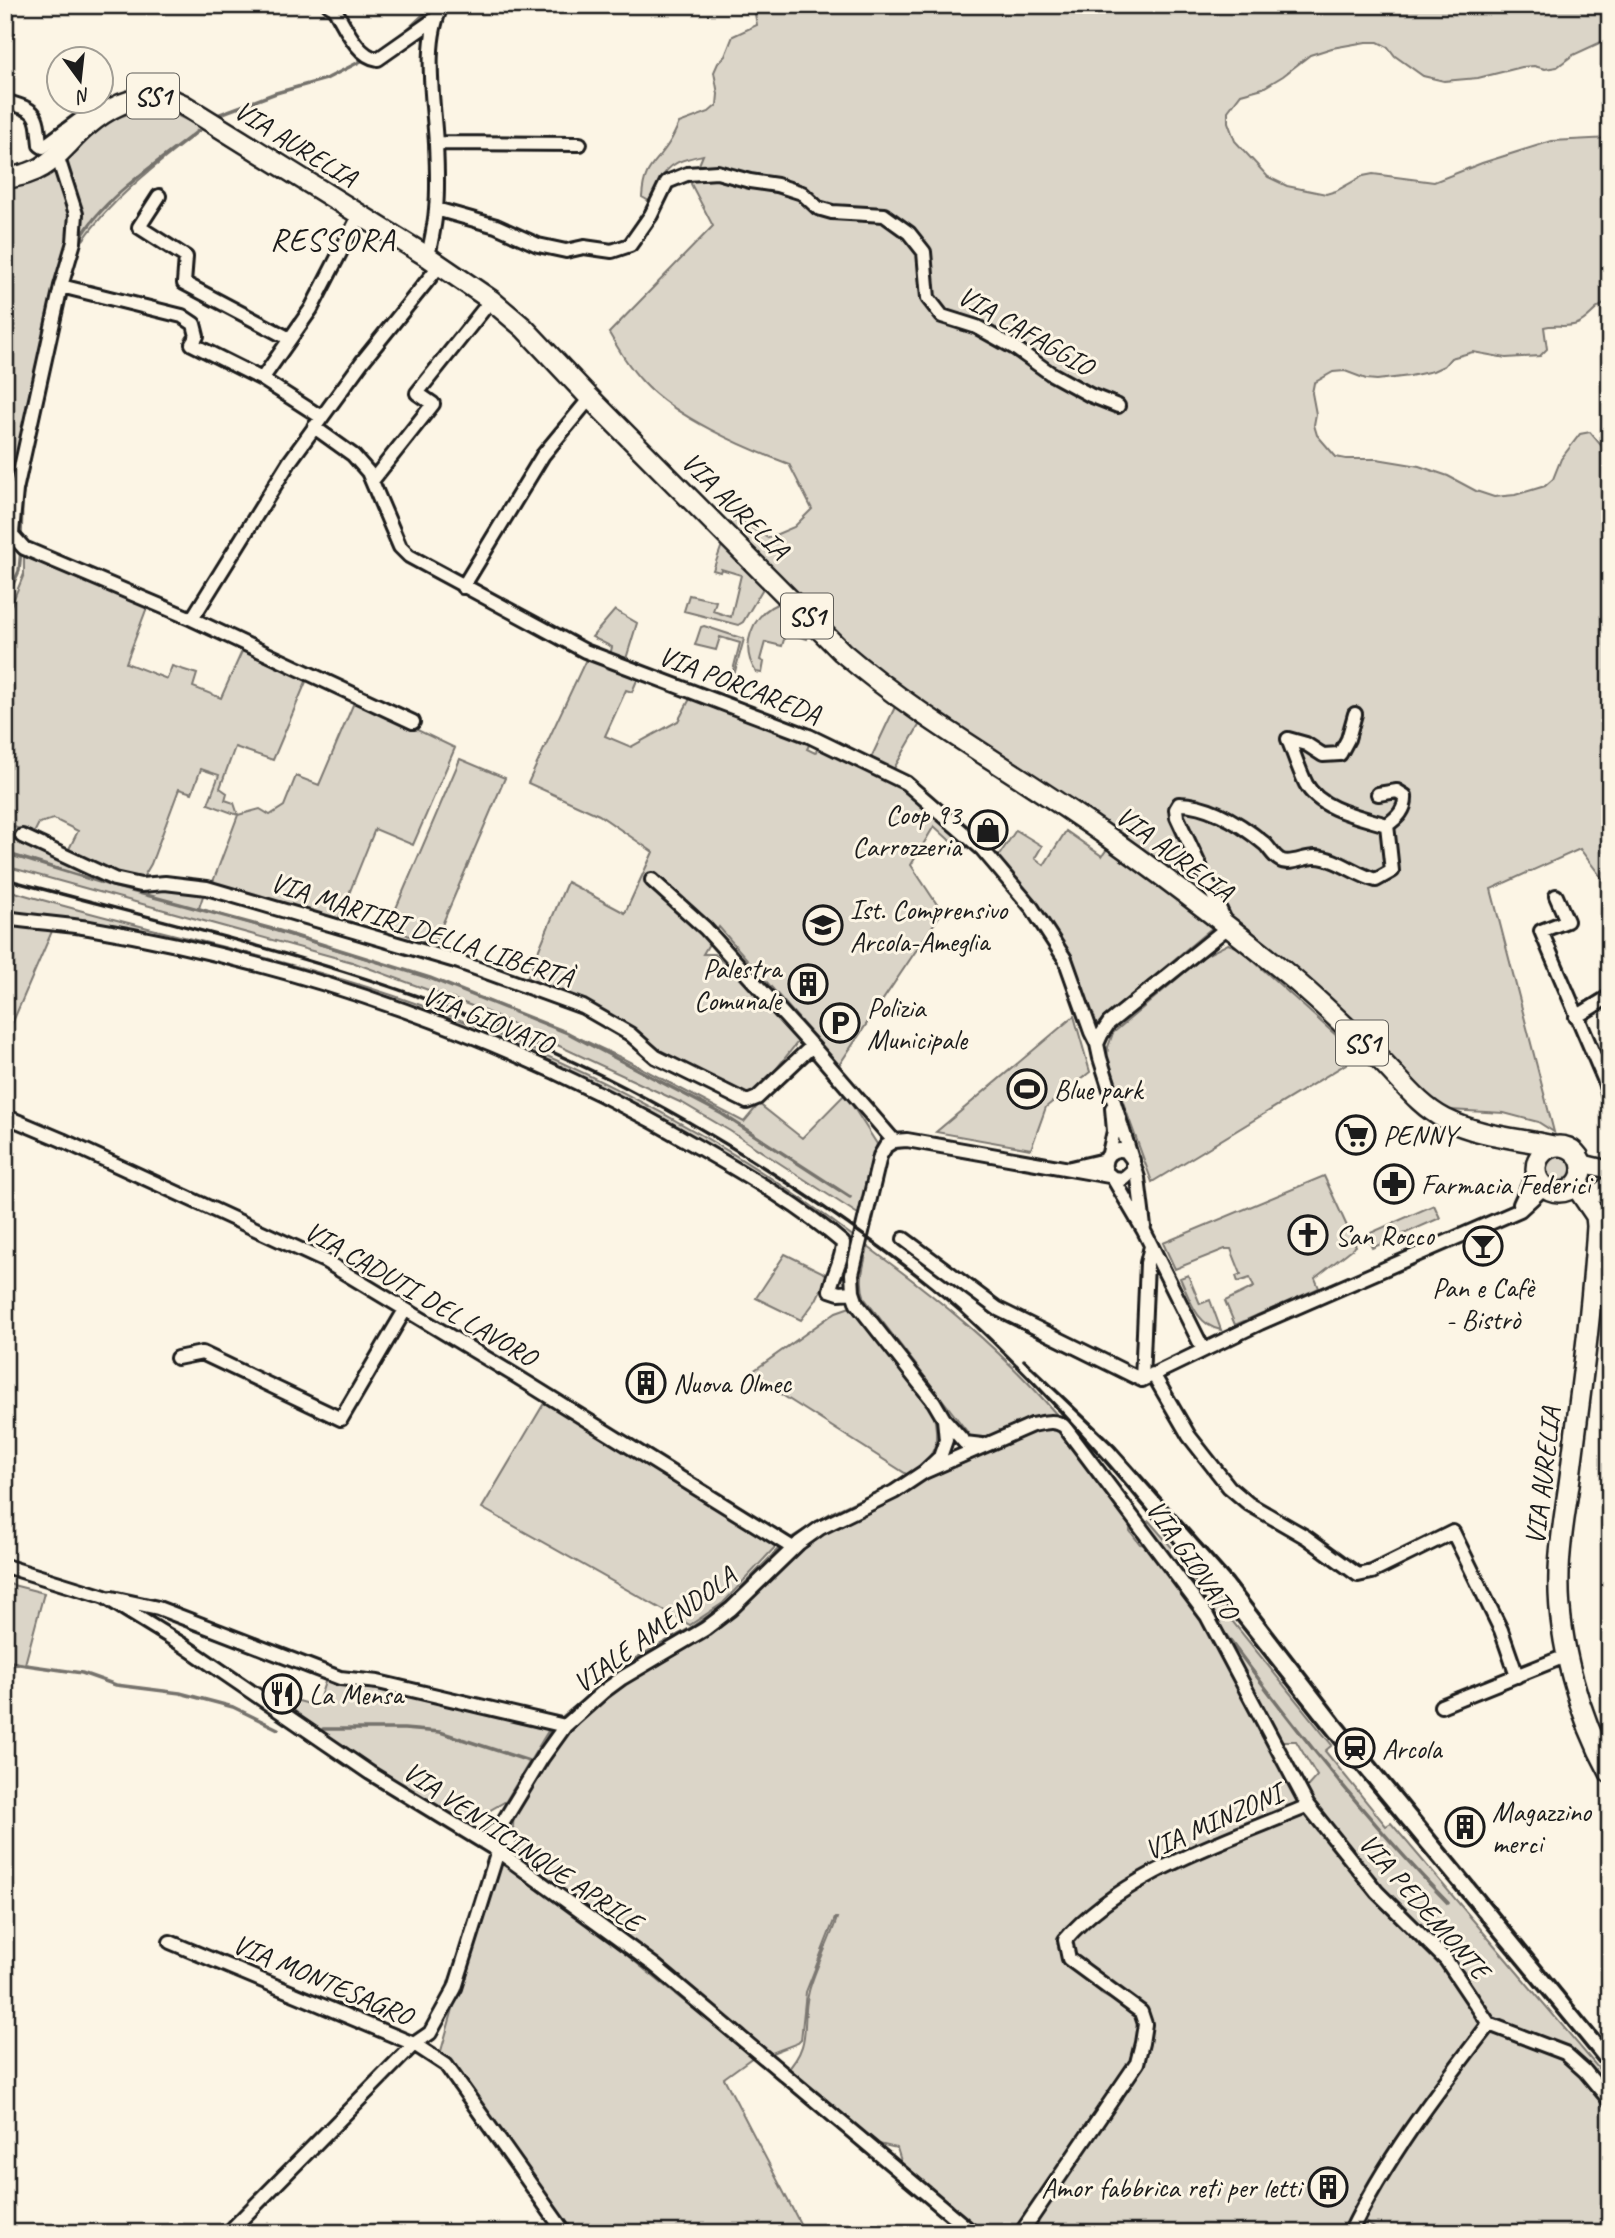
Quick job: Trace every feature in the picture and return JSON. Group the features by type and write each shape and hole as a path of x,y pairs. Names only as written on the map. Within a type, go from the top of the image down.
{"main road":[{"name":"VIA AURELIA","path":"116,107 126,102 159,96 182,104 434,261 491,300 524,328 842,652 880,685 1149,866 1313,996 1426,1106 1444,1119 1506,1138 1553,1146"},
{"name":"VIA AURELIA","path":"5,179 32,172 43,166 101,116"},
{"name":"SS1","path":"1506,1138 1539,1173"},
{"name":"SS1","path":"1553,1146 1571,1149 1596,1216"},
{"path":"1553,1146 1543,1153 1539,1173 1560,1191 1579,1175"},
{"name":"SS1","path":"1579,1175 1595,1190 1603,1189 1596,1216"},
{"name":"VIA AURELIA","path":"1596,1216 1596,1244 1559,1574 1560,1608 1568,1655 1584,1719 1610,1773"}],"street":[{"path":"329,5 334,8 368,56 378,59 435,19"},
{"path":"192,619 290,461 434,261 436,143 432,100 435,19 442,5"},
{"path":"5,100 29,108 37,119 40,145 43,147 85,116"},
{"path":"436,143 580,144"},
{"path":"57,155 76,214 74,243 9,530 24,548 192,619 413,722"},
{"name":"VIA CAFAGGIO","path":"436,209 496,226 538,245 566,251 584,247 612,251 630,245 651,215 667,182 687,174 717,172 802,193 818,208 832,212 884,215 909,233 924,252 928,298 942,316 977,327 1015,348 1060,379 1090,395 1118,405"},
{"path":"159,197 139,227 186,257 184,283 290,339"},
{"path":"262,379 322,289 359,216"},
{"name":"VIA PORCAREDA","path":"66,287 182,316 194,324 197,336 192,344 262,379 318,422 353,455 368,472 400,547 409,556 585,651 809,736 906,783 982,849 1032,908 1065,959 1097,1044 1111,1094"},
{"path":"372,481 433,404 418,393 491,300"},
{"path":"463,586 543,456 590,398"},
{"path":"1355,714 1348,739 1340,754 1323,755 1306,744 1288,739 1307,786 1318,799 1342,811 1387,825"},
{"path":"1378,794 1397,791 1405,796 1406,805 1396,819 1387,825"},
{"path":"1097,1044 1109,1023 1228,927 1177,817 1176,809 1179,804 1203,807 1226,818 1268,846 1278,860 1286,862 1318,857 1376,880 1392,871 1387,825"},
{"name":"VIA MARTIRI DELLA LIBERTÀ","path":"22,836 114,879 141,885 165,883 207,888 446,958 511,980 600,1015 630,1034 656,1057 745,1101 751,1102 757,1098 812,1046"},
{"path":"652,880 705,928 894,1141"},
{"path":"1556,896 1567,921 1541,930 1604,1079 1610,1100"},
{"name":"VIA GIOVATO","path":"5,918 87,928 249,963 356,994 507,1051 647,1117 748,1176 822,1225 843,1243 843,1256 833,1275 830,1290 839,1293 853,1292"},
{"path":"1576,1017 1591,1004 1610,996"},
{"path":"1111,1094 1114,1131 1104,1166 1144,1230 1203,1349"},
{"path":"1111,1094 1138,1178 1144,1230"},
{"name":"VIA CADUTI DEL LAVORO","path":"5,1116 325,1261 787,1544"},
{"path":"984,1445 965,1443 857,1304 852,1274 880,1156 886,1146 894,1141 907,1140 1111,1177 1127,1177 1133,1160"},
{"path":"1070,1168 1121,1150 1133,1160"},
{"path":"1579,1175 1610,1170"},
{"path":"1511,1215 1539,1173"},
{"path":"1148,1377 1203,1349 1511,1215 1520,1210 1539,1173"},
{"path":"1579,1175 1610,1177"},
{"path":"904,1239 998,1309 1148,1377 1229,1487 1249,1504 1331,1553 1353,1572 1364,1575 1453,1532 1501,1630 1517,1676"},
{"path":"1148,1377 1147,1263 1151,1246"},
{"path":"177,1357 201,1353 341,1419 405,1310"},
{"name":"VIALE AMENDOLA","path":"482,1841 502,1824 542,1758 557,1724 622,1678 705,1629 731,1609 787,1544 894,1492 924,1472 940,1457 946,1440 944,1419"},
{"name":"VIA GIOVATO","path":"924,1472 1032,1425 1058,1422 1073,1435 1207,1616 1308,1806"},
{"name":"VIA VENTICINQUE APRILE","path":"5,1566 105,1597 183,1645 370,1773 498,1851 654,1965 972,2233"},
{"path":"105,1597 158,1608 340,1678 378,1682 557,1724"},
{"path":"1441,1706 1568,1655"},
{"name":"VIA PEDEMONTE","path":"1308,1806 1377,1892 1446,1960 1489,2024 1565,2053 1610,2101"},
{"name":"VIA MINZONI","path":"1021,2233 1136,2063 1145,2024 1141,2012 1069,1959 1065,1940 1082,1920 1162,1866 1308,1806"},
{"name":"VIA MONTESAGRO","path":"170,1942 414,2044 430,2033 455,1988 498,1851"},
{"path":"1350,2233 1410,2128 1489,2024"},
{"path":"228,2233 414,2044 446,2065 565,2233"}],"shaded area":[{"path":"748,5 1610,5 1610,38 1573,55 1557,67 1522,67 1478,78 1444,81 1423,76 1378,42 1366,42 1310,55 1263,88 1241,94 1228,111 1228,122 1235,141 1268,177 1287,186 1326,194 1373,174 1434,182 1482,163 1552,141 1610,138 1610,302 1600,306 1577,324 1544,327 1547,349 1540,356 1506,358 1473,352 1451,358 1444,366 1433,371 1377,380 1345,371 1333,372 1314,383 1312,393 1317,435 1336,457 1377,459 1419,466 1494,497 1515,495 1545,486 1553,479 1561,459 1580,434 1590,432 1610,456 1610,889 1580,849 1491,889 1554,1132 1538,1122 1504,1113 1449,1110 1410,1084 1375,1047 864,660 725,522 740,520 768,538 794,527 812,509 789,464 732,440 673,407 638,376 609,333 713,226 691,184 703,155 683,160 668,169 649,201 642,197 643,186 648,172 669,143 679,123 709,112 717,105 714,72 718,63 725,56 733,36 757,25 755,14"},
{"path":"146,108 168,111 203,128 124,193 84,239 62,161 110,120"},
{"path":"58,169 72,210 73,232 5,530 5,186 32,180"},
{"path":"5,532 13,547 15,563 5,596"},
{"path":"722,545 765,585 743,622 738,625 684,611 689,595 716,601 713,611 731,617 741,575 721,569 720,572 713,570"},
{"path":"24,548 149,602 126,663 167,679 172,666 197,674 193,687 221,698 243,649 308,677 273,760 235,747 220,788 227,793 225,800 234,803 238,815 208,804 219,775 201,769 192,793 179,789 151,864 141,881 122,877 67,853 78,831 54,819 39,823 33,835 5,823 5,620 24,574"},
{"path":"779,603 792,622 808,635 807,639 786,633 782,646 765,642 760,660 764,662 762,673 756,672 749,652 751,632 762,615"},
{"path":"615,610 637,623 626,659 610,655 612,647 592,637"},
{"path":"701,627 744,639 731,686 740,643 720,637 716,650 695,645"},
{"path":"588,655 638,678 632,692 626,690 605,736 631,747 678,721 692,695 811,741 807,749 815,753 820,745 905,785 974,846 959,849 934,826 911,865 942,912 839,1065 719,927 703,954 714,954 742,978 800,1039 753,1098 696,1075 659,1053 600,1011 527,978 567,882 625,913 653,852 599,815 528,783"},
{"path":"355,700 455,748 413,845 375,829 338,921 211,887 238,815 260,809 270,815 284,806 296,776 319,785"},
{"path":"895,707 921,722 893,770 870,760"},
{"path":"460,759 505,778 433,946 388,927"},
{"path":"5,830 113,882 205,890 199,908 430,978 568,1033 744,1122 759,1104 802,1138 845,1094 877,1144 861,1216 684,1104 480,1009 352,962 5,866"},
{"path":"1016,830 1042,846 1035,858 1044,865 1066,831 1102,856 1109,846 1213,927 1096,1025 1073,969 1026,892 998,857"},
{"path":"5,889 322,973 431,1009 558,1061 682,1124 799,1197 854,1237 846,1286 843,1290 833,1286 845,1256 825,1223 509,1049 250,960 5,915"},
{"path":"5,925 53,929 5,1040"},
{"path":"1228,944 1239,948 1359,1056 1152,1182 1107,1058 1108,1047 1113,1033 1204,956"},
{"name":"Blue park","path":"1074,1016 1090,1072 1046,1107 1031,1149 936,1132"},
{"path":"1559,1146 1575,1153 1582,1169 1575,1185 1559,1192 1543,1185 1536,1169 1543,1153"},
{"name":"San Rocco","path":"1324,1176 1356,1246 1315,1278 1319,1288 1235,1325 1225,1301 1254,1287 1250,1278 1238,1282 1236,1276 1241,1274 1231,1249 1175,1269 1163,1243"},
{"path":"1434,1205 1440,1218 1372,1248 1366,1235"},
{"path":"868,1247 968,1325 1014,1368 1057,1415 1036,1419 989,1440 972,1438 865,1299 862,1279"},
{"path":"785,1254 828,1275 816,1300 801,1320 756,1298"},
{"path":"1188,1275 1200,1304 1210,1300 1221,1330 1205,1323 1195,1310 1180,1278"},
{"path":"853,1306 933,1412 936,1433 934,1449 924,1462 908,1475 749,1374 836,1312"},
{"path":"546,1400 777,1545 723,1603 690,1625 482,1508"},
{"path":"1057,1424 1131,1516 1130,1531 1140,1544 1154,1546 1206,1617 1306,1805 1198,1851 1180,1842 1170,1848 1170,1860 1063,1939 1067,1960 1099,1984 1101,1994 1110,1999 1118,1997 1130,2005 1143,2024 1135,2062 1019,2233 975,2233 896,2167 901,2161 897,2148 866,2141 785,2073 800,2052 809,1991 837,1918 806,1992 801,2040 764,2056 521,1867 513,1827 514,1808 566,1727 604,1694 706,1630 800,1544 925,1473 1033,1427"},
{"path":"1149,1521 1181,1558 1180,1563 1198,1585 1204,1586 1332,1745 1325,1751 1386,1826 1391,1823 1610,2082 1610,2095 1578,2058 1491,2020 1380,1890 1315,1809 1307,1787 1317,1776 1296,1741 1277,1741 1244,1677 1143,1525"},
{"path":"5,1583 44,1593 25,1664 5,1660"},
{"path":"326,1679 340,1683 378,1685 551,1726 506,1801 478,1817 465,1819 452,1816 399,1786 326,1739 293,1709 295,1700 317,1706"},
{"path":"1307,1808 1444,1961 1487,2024 1346,2233 1023,2233 1138,2063 1147,2024 1071,1958 1067,1940 1083,1921 1163,1867"},
{"path":"498,1851 753,2057 724,2078 805,2233 564,2233 437,2065"},
{"path":"1506,2033 1570,2061 1610,2107 1610,2233 1382,2233 1362,2220 1413,2130 1486,2034"}],"waterway":[{"path":"403,34 434,5"},
{"path":"374,54 391,43"},
{"path":"215,116 276,93 326,79 367,58"},
{"path":"79,241 103,208 119,193 204,126"},
{"path":"21,539 22,498 34,436"},
{"path":"5,601 19,571 21,550"},
{"path":"5,853 113,886 276,930 430,978 568,1033 722,1114 850,1197"},
{"path":"789,1540 832,1513 875,1493"},
{"path":"559,1720 628,1663 693,1627 726,1604 783,1545"},
{"path":"1219,1626 1329,1768 1387,1837 1448,1903"},
{"path":"5,1662 82,1673 116,1685 180,1693 233,1707 278,1729"},
{"path":"323,1729 440,1732 532,1762 554,1726"}],"railway":[{"path":"5,879 313,962 414,995 487,1023 605,1077 687,1121 837,1216 890,1255 959,1310 1010,1358 1105,1460 1610,2076"},
{"path":"1024,1360 1114,1446 1232,1579 1340,1719 1610,2050"}],"place":[{"name":"Coop 93 Carrozzeria","path":"988,830"},
{"name":"Ist. Comprensivo Arcola-Ameglia","path":"823,925"},
{"name":"Palestra Comunale","path":"808,984"},
{"name":"Polizia Municipale","path":"840,1023"},
{"name":"Blue park","path":"1027,1089"},
{"name":"PENNY","path":"1356,1135"},
{"name":"Farmacia Federici","path":"1394,1184"},
{"name":"San Rocco","path":"1308,1235"},
{"name":"Pan e Cafè - Bistrò","path":"1483,1246"},
{"name":"Nuova Olmec","path":"646,1383"},
{"name":"La Mensa","path":"282,1694"},
{"name":"Arcola","path":"1355,1748"},
{"name":"Magazzino merci","path":"1465,1827"},
{"name":"Amor fabbrica reti per letti","path":"1328,2187"}],"district":[{"name":"RESSORA","path":"333,239"}]}
